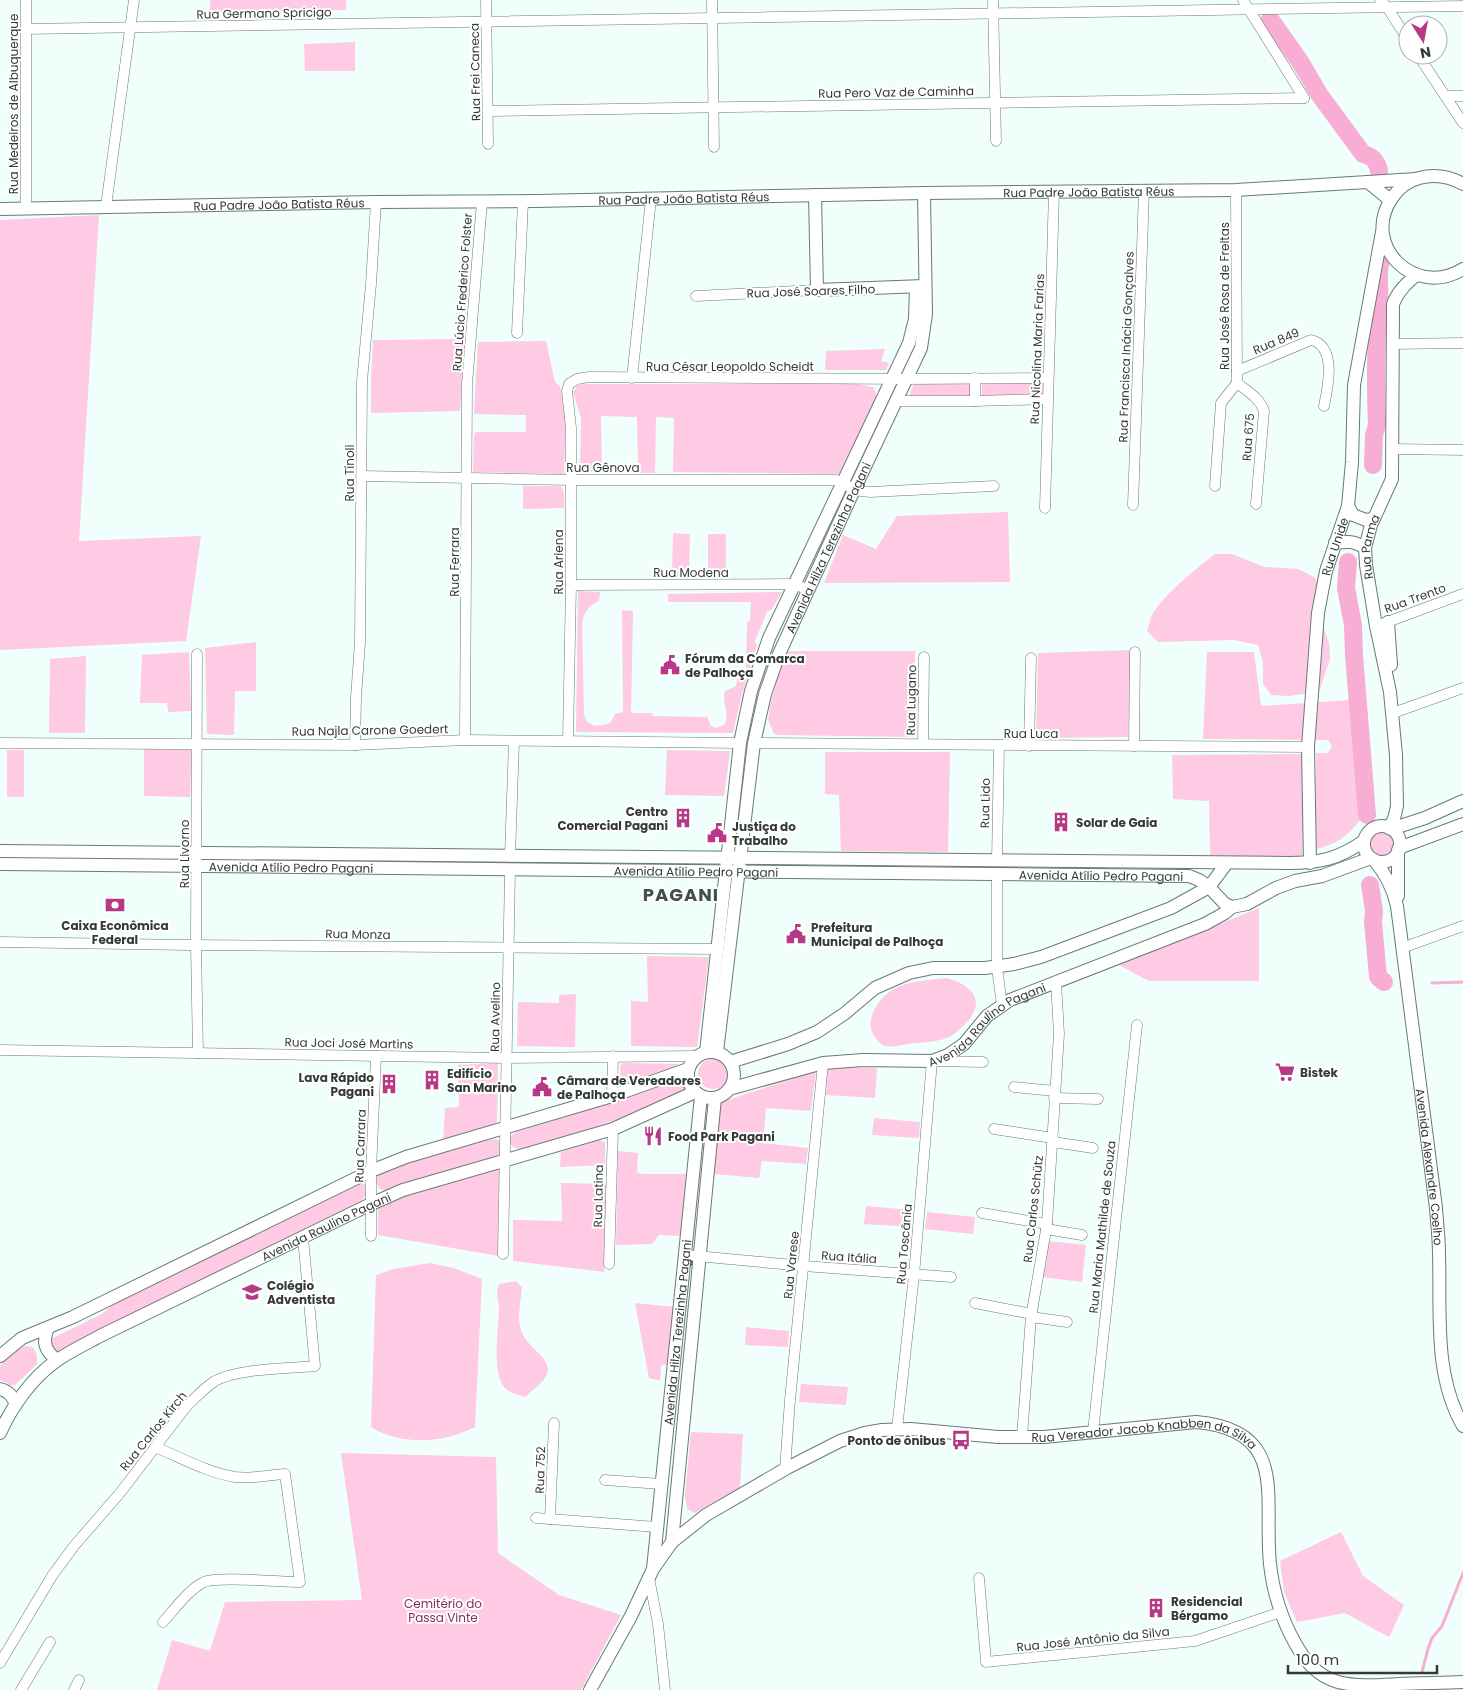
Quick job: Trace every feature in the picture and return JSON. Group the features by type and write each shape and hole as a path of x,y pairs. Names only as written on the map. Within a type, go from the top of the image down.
{"main road":[{"name":"Rua Padre João Batista Réus","path":"0,209 376,202 523,202 1054,191 1236,190 1416,179 1428,176 1439,176 1461,181"},
{"path":"1368,182 1390,200 1402,187 1416,179"},
{"path":"921,286 924,193"},
{"path":"815,195 817,290"},
{"name":"Rua Unide","path":"1310,863 1308,747 1318,613 1326,571 1348,506 1352,462 1354,385 1384,216 1390,200"},
{"path":"1382,232 1393,259 1416,275 1438,278 1463,270"},
{"name":"Rua Parma","path":"1390,828 1397,806 1393,713 1382,624 1366,565 1365,548 1373,519 1392,479 1393,304 1396,295 1403,286 1416,275"},
{"name":"Rua José Soares Filho","path":"817,290 921,286"},
{"name":"Avenida Hilza Terezinha Pagani","path":"707,1053 740,865 754,743 767,687 779,654 809,590 892,378 913,330 921,286"},
{"name":"Avenida Hilza Terezinha Pagani","path":"707,1053 726,858 740,743 751,690 759,664 794,584 896,401 921,348 926,314 921,286"},
{"path":"1348,506 1353,515 1366,520 1373,519"},
{"path":"1335,543 1355,542 1365,548"},
{"path":"783,607 798,613"},
{"path":"740,743 754,743"},
{"path":"1372,859 1365,850 1364,841 1366,834 1372,829 1379,826 1390,828 1425,818 1463,801"},
{"path":"1232,907 1246,904 1263,894 1295,881 1322,876 1372,859 1386,861 1395,855 1399,849 1463,824"},
{"path":"1390,828 1398,837 1399,849"},
{"name":"Avenida Atílio Pedro Pagani","path":"0,864 725,871 740,865 997,861 1310,863 1335,858 1364,841"},
{"name":"Avenida Alexandre Coelho","path":"1397,906 1399,849"},
{"name":"Avenida Atílio Pedro Pagani","path":"0,851 726,858 740,865 997,874 1189,876 1209,887 1224,904 1232,907"},
{"name":"Avenida Alexandre Coelho","path":"1372,859 1385,873 1394,892 1397,906 1436,1208 1442,1361 1453,1406 1463,1426"},
{"path":"730,1062 788,1044 817,1032 844,1014 875,988 897,977 933,968 997,968 1041,956 1171,908 1209,887 1227,863"},
{"name":"Avenida Raulino Pagani","path":"729,1090 824,1063 863,1060 932,1061 948,1055 964,1044 987,1016 1002,1005 1205,924 1232,907"},
{"path":"707,1053 727,1058 730,1062 734,1073 729,1090 715,1098 698,1094 688,1080 688,1069 693,1060 707,1053"},
{"path":"0,1356 22,1338 48,1328 371,1171 406,1157 612,1096 688,1069"},
{"name":"Avenida Hilza Terezinha Pagani","path":"651,1573 685,1255 698,1094"},
{"name":"Avenida Raulino Pagani","path":"0,1433 16,1404 37,1376 57,1360 100,1336 370,1204 426,1182 613,1129 698,1094"},
{"name":"Avenida Hilza Terezinha Pagani","path":"672,1542 715,1098"},
{"path":"48,1328 44,1337 45,1346 49,1354 57,1360"},
{"path":"0,1389 12,1395 16,1404"},
{"name":"Rua Vereador Jacob Knabben da Silva","path":"672,1542 706,1515 786,1469 840,1441 865,1433 911,1429 998,1437 1022,1437 1068,1435 1196,1422 1213,1423 1240,1433 1260,1455 1268,1481 1270,1496 1270,1563 1272,1582 1281,1612 1292,1638 1308,1664 1320,1674 1337,1682 1371,1686 1463,1682"},
{"path":"590,1690 631,1616 651,1573 672,1542 657,1522"}],"street":[{"name":"Rua Medeiros de Albuquerque","path":"26,0 26,208"},
{"path":"106,206 134,0"},
{"name":"Rua Frei Caneca","path":"486,0 488,144"},
{"path":"712,0 714,147"},
{"path":"992,0 996,141"},
{"path":"1243,0 1249,10"},
{"name":"Rua Germano Spricigo","path":"26,29 1249,10 1383,4 1463,6"},
{"path":"1383,4 1398,26"},
{"name":"Rua Pero Vaz de Caminha","path":"488,112 1304,98 1249,10"},
{"path":"1425,65 1463,123"},
{"path":"1445,96 1463,96"},
{"name":"Rua José Rosa de Freitas","path":"1215,486 1221,403 1237,383 1236,190"},
{"name":"Rua Nicolina Maria Farias","path":"1045,508 1054,191"},
{"name":"Rua Francisca Inácia Gonçalves","path":"1134,505 1144,191"},
{"path":"632,378 651,199"},
{"name":"Rua Tínoli","path":"355,745 360,643 362,381 376,202"},
{"name":"Rua Lúcio Frederico Folster","path":"468,384 482,202"},
{"path":"517,332 523,202"},
{"name":"Rua José Soares Filho","path":"696,296 817,290"},
{"name":"Rua 849","path":"1237,371 1311,340 1317,342 1321,345 1328,361 1329,369 1324,406"},
{"path":"1392,344 1463,343"},
{"name":"Rua César Leopoldo Scheidt","path":"569,384 577,379 589,377 1048,378"},
{"path":"975,378 975,401"},
{"name":"Rua 675","path":"1237,383 1257,399 1264,411 1256,504"},
{"name":"Rua Ferrara","path":"465,740 468,384"},
{"name":"Rua Ariena","path":"568,740 571,585 570,421 567,391 569,384"},
{"path":"896,401 1048,399"},
{"path":"1393,449 1463,450"},
{"name":"Rua Gênova","path":"362,476 571,480 836,480 870,492 994,486"},
{"name":"Rua Modena","path":"571,585 794,584 809,590"},
{"name":"Rua Trento","path":"1382,624 1463,594"},
{"path":"1134,746 1135,652"},
{"name":"Rua Livorno","path":"197,654 196,945 198,1053"},
{"name":"Rua Lugano","path":"923,744 924,657"},
{"path":"1029,746 1031,658"},
{"path":"1393,713 1463,688"},
{"name":"Rua Najla Carone Goedert","path":"0,743 355,745 465,740 568,740 740,743"},
{"path":"510,856 514,741"},
{"name":"Rua Luca","path":"754,743 1308,747"},
{"name":"Rua Lido","path":"997,861 999,745"},
{"name":"Rua Avelino","path":"503,1254 510,870"},
{"path":"997,874 997,968 1002,1005"},
{"path":"1402,948 1463,926"},
{"name":"Rua Monza","path":"0,942 717,949"},
{"name":"Rua Carlos Schütz","path":"1022,1437 1032,1316 1046,1227 1053,1140 1054,1095 1059,1034 1056,982"},
{"name":"Rua Maria Mathilde de Souza","path":"1093,1432 1137,1025"},
{"name":"Rua Joci José Martins","path":"0,1050 507,1058 707,1053"},
{"name":"Rua Carrara","path":"371,1236 370,1204 376,1056"},
{"path":"612,1096 613,1056"},
{"path":"932,1061 983,1062"},
{"name":"Rua Toscânia","path":"897,1429 914,1274 932,1061"},
{"name":"Rua Varese","path":"786,1469 790,1400 824,1063"},
{"path":"1014,1087 1054,1095 1098,1099"},
{"name":"Rua Latina","path":"609,1264 613,1129"},
{"path":"994,1129 1093,1148"},
{"path":"982,1213 1082,1235"},
{"name":"Rua Carlos Kirch","path":"0,1663 52,1576 74,1546 116,1497 192,1401 216,1381 242,1373 315,1366 303,1238"},
{"name":"Rua Itália","path":"685,1255 951,1277"},
{"path":"975,1303 1067,1322"},
{"name":"Rua 752","path":"550,1519 554,1423"},
{"path":"154,1447 234,1477 286,1474 300,1582 222,1580 205,1582 192,1591 163,1622"},
{"path":"605,1480 662,1484"},
{"path":"536,1518 657,1522"},
{"path":"651,1573 665,1690"},
{"name":"Rua José Antônio da Silva","path":"979,1578 986,1662 1195,1641 1281,1612"},
{"path":"21,1690 50,1642"},
{"path":"74,1690 80,1680"}],"green space":[{"path":"210,0 346,0 346,10 210,13"},
{"path":"355,42 355,71 305,71 304,44"},
{"path":"99,215 79,541 201,536 186,641 0,650 0,220"},
{"path":"468,339 462,378 460,411 371,413 373,340"},
{"path":"546,341 555,382 560,386 566,416 564,474 473,472 474,434 476,432 526,432 526,415 474,414 478,342"},
{"path":"885,349 881,361 889,363 886,370 825,370 826,351"},
{"path":"982,381 1044,381 1044,396 982,397"},
{"path":"915,382 970,382 970,397 908,398"},
{"path":"582,384 857,384 873,387 878,397 839,474 673,472 674,418 656,417 655,473 638,473 637,417 601,416 602,472 580,471 581,418 573,392 577,386"},
{"path":"523,486 561,486 564,493 564,508 523,509"},
{"path":"1008,512 1010,582 824,583 843,535 876,549 897,516"},
{"path":"673,533 690,534 689,577 672,577"},
{"path":"708,534 726,534 726,578 708,578"},
{"path":"1215,554 1232,554 1264,567 1298,569 1314,577 1324,591 1322,608 1323,626 1329,643 1330,659 1319,692 1288,696 1271,695 1263,684 1263,662 1258,645 1234,640 1158,642 1147,631 1152,615 1164,599"},
{"path":"578,591 600,592 599,601 587,610 582,624 584,714 587,722 595,726 604,725 611,722 615,714 623,712 622,610 633,611 631,713 652,713 653,716 707,717 711,726 716,728 724,725 727,717 724,700 725,691 736,686 738,675 746,674 747,622 750,621 751,602 668,602 668,594 782,592 772,609 767,612 755,641 757,646 742,694 733,733 576,732"},
{"path":"256,642 256,691 235,691 234,735 207,734 205,648"},
{"path":"1131,650 1128,737 1036,738 1038,653"},
{"path":"785,651 915,651 913,737 774,734 768,720 770,705"},
{"path":"189,652 191,711 168,712 167,703 140,703 142,655"},
{"path":"1207,652 1254,652 1261,706 1350,700 1360,820 1341,839 1316,849 1316,753 1328,753 1332,746 1328,740 1203,739"},
{"path":"86,656 85,733 49,733 50,659"},
{"path":"144,749 192,750 190,797 144,796"},
{"path":"7,750 24,750 24,797 7,797"},
{"path":"667,750 730,751 724,796 665,795"},
{"path":"825,752 950,752 948,852 841,851 839,795 825,794"},
{"path":"1172,755 1304,755 1305,762 1302,858 1210,857 1209,801 1173,799"},
{"path":"1381,831 1390,834 1393,843 1390,852 1381,855 1372,852 1369,843 1372,834"},
{"path":"1259,908 1259,981 1149,981 1119,965"},
{"path":"647,956 709,957 697,1047 631,1046 631,1001 648,1002"},
{"path":"947,978 956,981 970,990 976,1001 972,1015 958,1031 944,1039 894,1047 885,1046 877,1040 871,1030 872,1017 874,1010 887,994 898,987 911,983"},
{"path":"576,994 575,1047 517,1046 518,1002 559,1003 559,995"},
{"path":"713,1059 723,1064 728,1074 723,1084 713,1089 703,1084 698,1074 703,1064"},
{"path":"498,1063 497,1121 494,1125 443,1141 445,1108 459,1107 458,1065"},
{"path":"623,1063 679,1064 676,1069 625,1086 621,1082 620,1066"},
{"path":"828,1067 877,1068 875,1098 826,1095"},
{"path":"816,1071 811,1111 766,1108 763,1143 808,1148 806,1164 762,1161 759,1178 714,1174 721,1102"},
{"path":"680,1079 684,1085 684,1090 632,1115 529,1148 519,1149 513,1147 510,1143 510,1137 516,1132"},
{"path":"874,1118 920,1122 919,1138 872,1135"},
{"path":"494,1139 499,1140 501,1154 497,1156 386,1191 380,1189 376,1182 377,1176 384,1170"},
{"path":"599,1140 605,1142 605,1165 560,1167 561,1152"},
{"path":"618,1151 638,1153 637,1172 641,1174 686,1174 681,1236 659,1235 652,1244 616,1245"},
{"path":"499,1166 498,1256 378,1235 378,1203"},
{"path":"364,1180 366,1195 361,1202 269,1250 59,1352 50,1347 51,1339 102,1314 112,1305"},
{"path":"561,1183 606,1184 604,1272 513,1261 513,1220 562,1221"},
{"path":"866,1206 912,1210 911,1227 864,1224"},
{"path":"927,1212 975,1217 973,1234 925,1229"},
{"path":"1047,1241 1086,1245 1082,1282 1042,1277"},
{"path":"430,1263 454,1268 482,1279 475,1427 437,1439 409,1440 383,1433 371,1427 376,1275 394,1269"},
{"path":"516,1281 522,1287 519,1316 522,1333 544,1360 548,1372 543,1381 525,1397 512,1393 504,1387 499,1377 497,1359 498,1287 499,1284"},
{"path":"635,1303 675,1307 670,1365 661,1365 660,1381 649,1378"},
{"path":"746,1327 789,1331 788,1347 745,1345"},
{"path":"26,1346 33,1347 37,1356 37,1364 15,1385 10,1385 0,1380 0,1367 4,1360 15,1351"},
{"path":"801,1384 848,1387 846,1405 799,1402"},
{"path":"691,1432 743,1434 740,1488 695,1513 687,1509 685,1495"},
{"name":"Cemitério do Passa Vinte","path":"341,1453 496,1457 498,1553 559,1595 621,1615 581,1690 157,1690 172,1640 210,1651 225,1602 362,1600"},
{"path":"1341,1532 1363,1576 1404,1605 1389,1637 1345,1613 1297,1622 1284,1592 1280,1561"}],"waterway":[{"path":"1270,19 1301,63 1319,94 1363,154 1374,160 1379,171"},
{"path":"1373,465 1374,435 1377,425 1376,361 1381,260"},
{"path":"1348,562 1346,588 1353,625 1367,815"},
{"path":"1370,885 1374,911 1373,922 1378,977 1384,982"},
{"path":"1432,983 1463,982"},
{"path":"1422,1672 1432,1638 1442,1626 1463,1573"}],"place":[{"name":"Fórum da Comarca de Palhoça","path":"670,665"},
{"name":"Centro Comercial Pagani","path":"683,818"},
{"name":"Solar de Gaia","path":"1061,822"},
{"name":"Justiça do Trabalho","path":"717,833"},
{"name":"Caixa Econômica Federal","path":"115,905"},
{"name":"Prefeitura Municipal de Palhoça","path":"796,934"},
{"name":"Bistek","path":"1285,1072"},
{"name":"Edifício San Marino","path":"432,1080"},
{"name":"Lava Rápido Pagani","path":"389,1084"},
{"name":"Câmara de Vereadores de Palhoça","path":"542,1087"},
{"name":"Food Park Pagani","path":"653,1136"},
{"name":"Colégio Adventista","path":"252,1292"},
{"name":"Ponto de ônibus","path":"961,1440"},
{"name":"Residencial Bérgamo","path":"1156,1608"}],"district":[{"name":"PAGANI","path":"681,894"}]}
